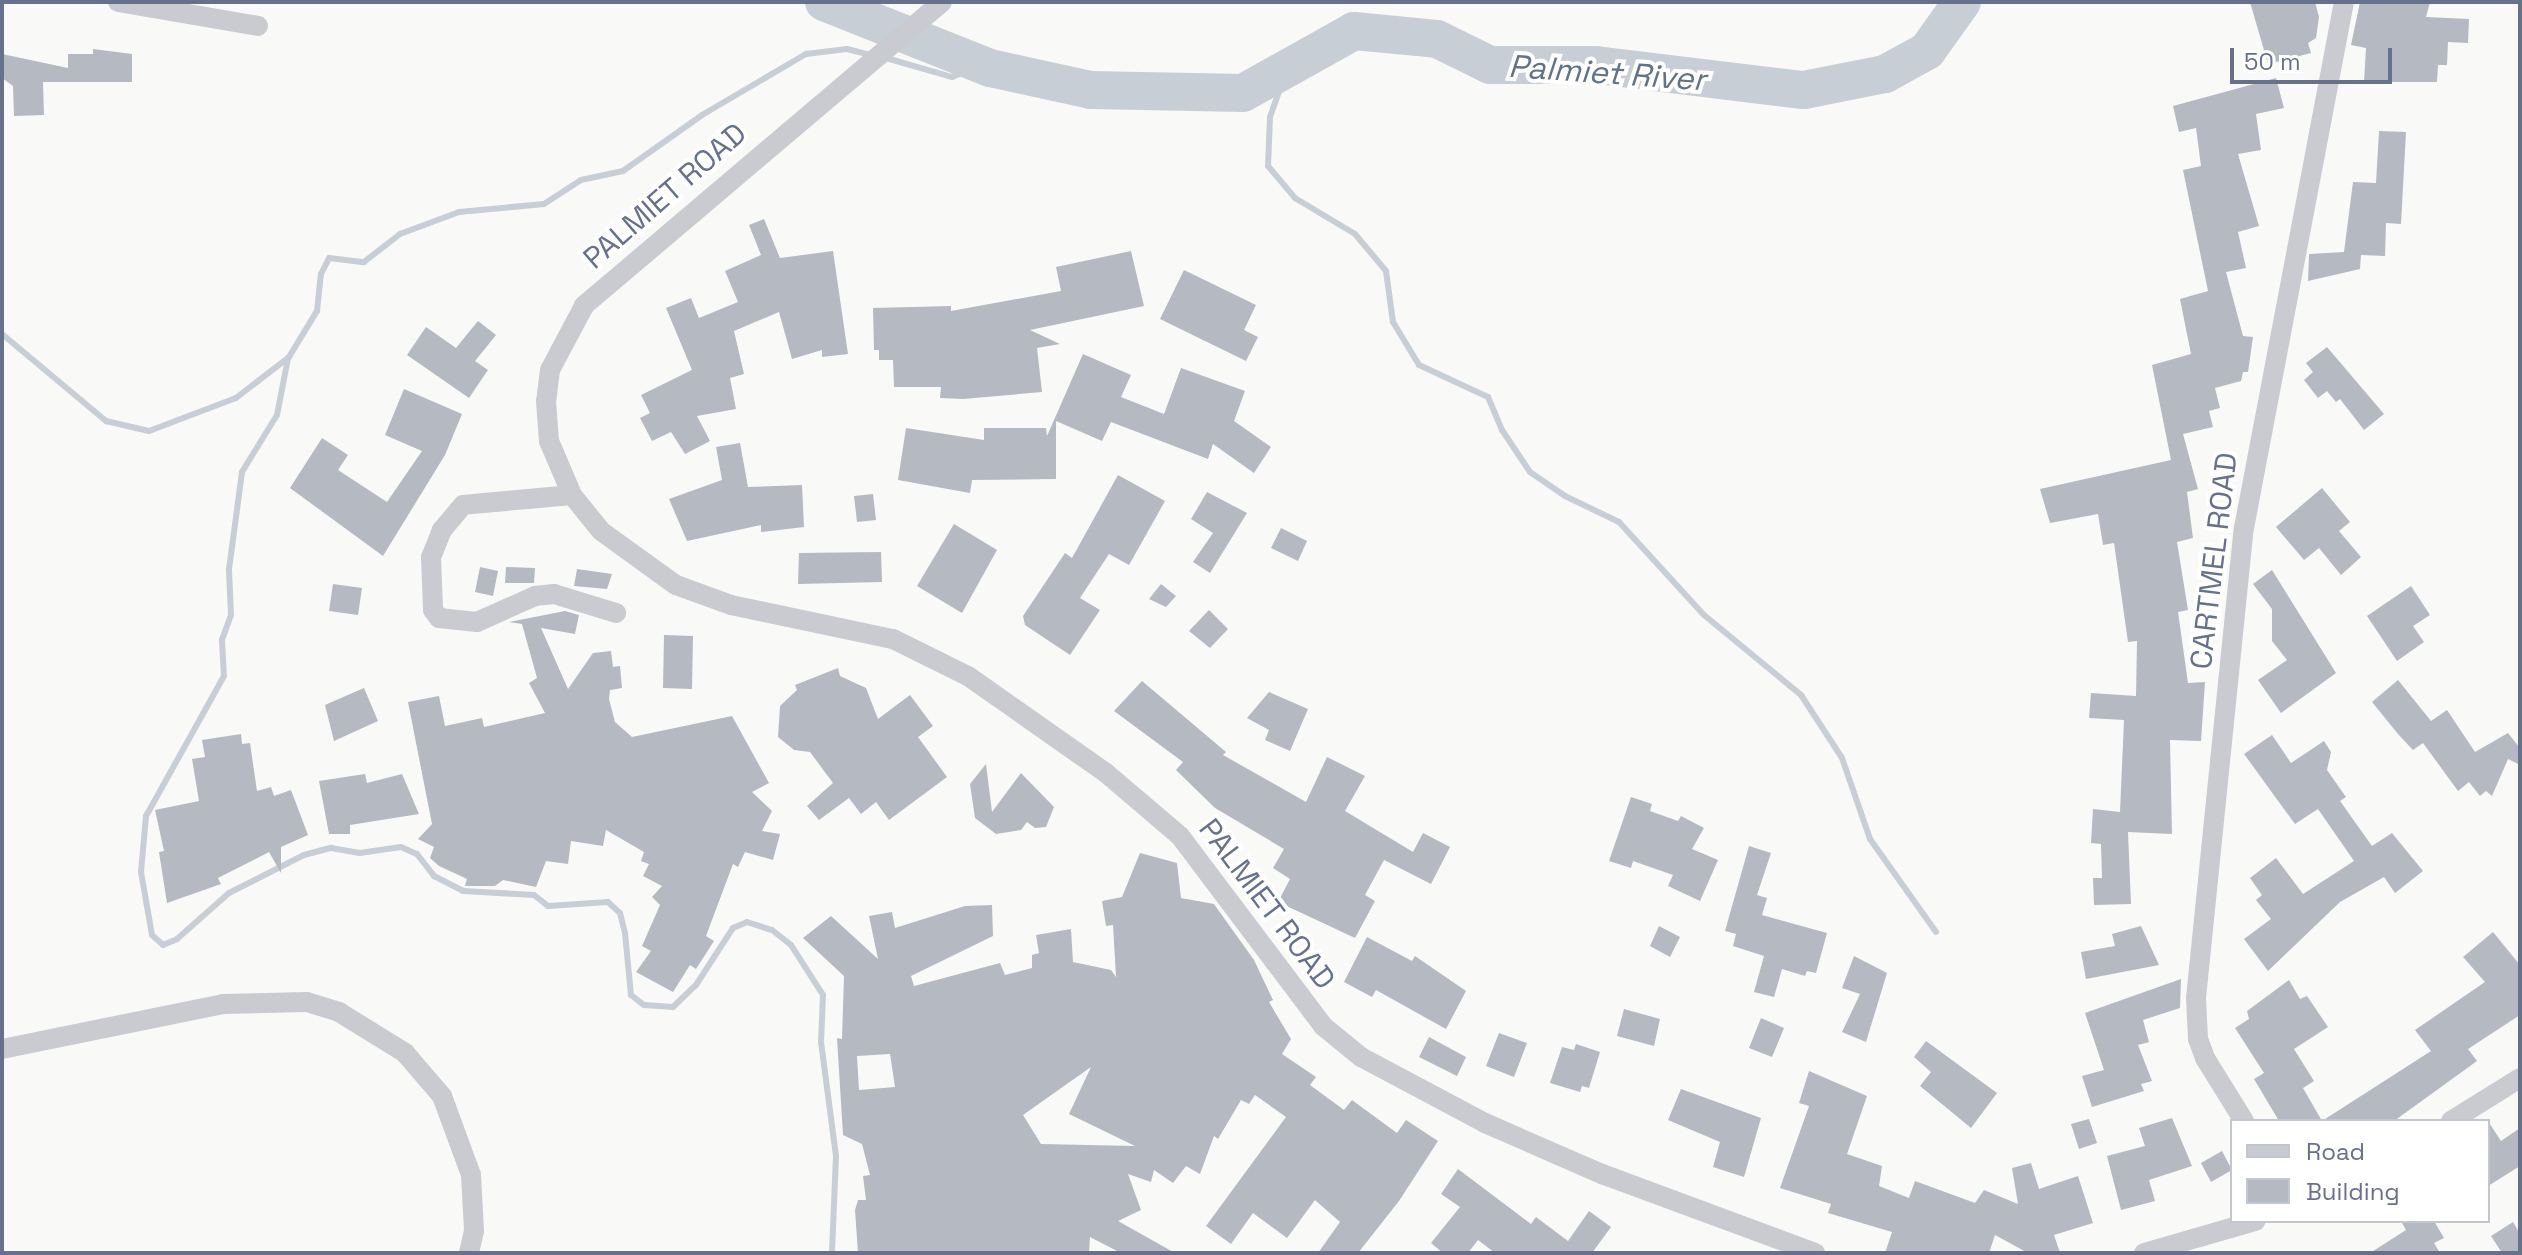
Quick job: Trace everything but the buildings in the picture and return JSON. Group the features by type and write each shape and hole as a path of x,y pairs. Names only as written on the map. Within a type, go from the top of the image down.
{"street":[{"path":"118,2 258,26"},
{"name":"PALMIET ROAD","path":"942,2 844,81 584,306 550,370 546,401 549,441 572,495 601,531 676,585 731,605 893,639 968,676 1106,773 1180,836 1323,1026 1361,1057 1485,1123 1602,1174 1815,1253"},
{"name":"CARTMEL ROAD","path":"2243,1119 2205,1058 2198,1039 2196,998 2244,528 2344,2"},
{"path":"572,495 495,498 463,505 442,530 431,557 433,610 439,618 477,622 535,596 554,594 616,613"},
{"path":"2,1049 223,1004 307,1002 339,1012 405,1053 442,1096 471,1175 474,1231 469,1253"},
{"path":"2454,1119 2520,1078"},
{"path":"2144,1253 2248,1223"}],"waterway":[{"name":"Palmiet River","path":"824,2 990,68 1091,90 1243,93 1354,31 1437,39 1490,65 1596,65 1804,90 1885,74 1927,51 1962,2"},
{"path":"2,334 106,421 149,431 236,398 289,357 317,311 321,274 329,258 364,262 400,234 459,212 544,204 581,180 623,171 702,115 806,54 847,49 871,55"},
{"path":"886,58 952,77 983,65"},
{"path":"1287,69 1270,117 1268,166 1295,198 1355,234 1386,271 1393,322 1419,365 1488,397 1502,430 1530,472 1565,496 1619,522 1704,615 1801,695 1842,758 1870,839 1936,932"},
{"path":"288,358 277,415 242,472 229,570 231,615 222,640 224,676 146,816 141,872 152,935 163,945 177,939 229,893 304,855 331,848 360,853 401,847 417,854 434,876 463,891 534,895 548,906 608,902 620,913 625,933 631,995 644,1005 673,1007 696,985 733,928 747,922 772,930 791,945 823,995 821,1042 836,1156 832,1253"}]}
